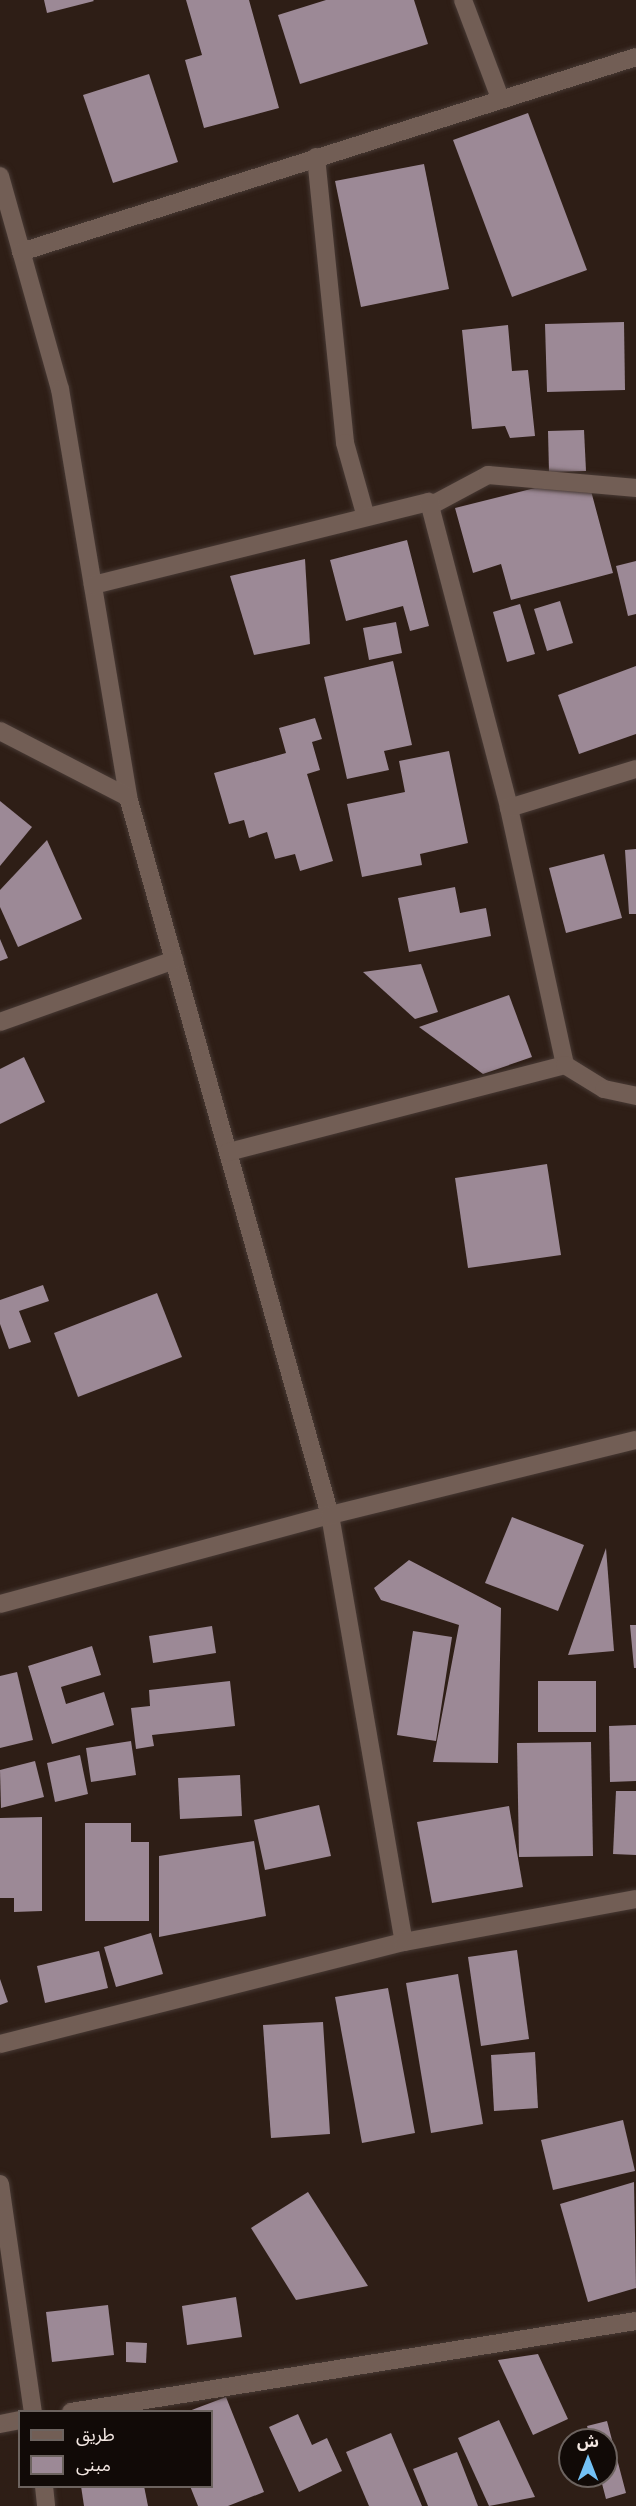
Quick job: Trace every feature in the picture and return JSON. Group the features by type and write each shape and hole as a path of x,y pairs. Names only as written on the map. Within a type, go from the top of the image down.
{"street":[{"path":"463,0 500,98"},
{"path":"21,252 500,98 636,57"},
{"path":"316,157 345,443 366,517"},
{"path":"0,176 60,389 129,797 330,1515 404,1942"},
{"path":"430,506 488,475 636,488"},
{"path":"93,585 429,502 509,808 566,1065 604,1089 636,1096"},
{"path":"0,731 129,797"},
{"path":"509,808 636,769"},
{"path":"0,1022 174,960"},
{"path":"228,1152 566,1065"},
{"path":"0,1604 330,1515 636,1440"},
{"path":"0,2044 404,1942 636,1899"},
{"path":"0,2184 33,2410"},
{"path":"83,2410 636,2321"},
{"path":"0,2424 18,2420"},
{"path":"44,2488 46,2506"}],"building":[{"path":"44,0 93,0 94,1 47,13"},
{"path":"186,0 249,0 279,108 204,128 185,60 202,55"},
{"path":"326,0 414,0 428,44 300,84 278,15"},
{"path":"149,74 178,162 113,183 83,95"},
{"path":"528,113 587,270 512,297 453,140"},
{"path":"424,164 449,289 361,307 335,181"},
{"path":"624,322 625,390 547,392 545,324"},
{"path":"508,325 512,371 528,370 535,436 510,438 505,426 472,429 462,330"},
{"path":"584,430 586,471 549,472 548,431"},
{"path":"547,485 590,487 613,573 511,600 501,564 473,573 455,508"},
{"path":"407,540 429,626 410,631 403,606 346,621 330,560"},
{"path":"305,559 310,644 254,655 230,576"},
{"path":"636,561 636,614 628,616 616,566"},
{"path":"560,601 573,643 547,651 534,609"},
{"path":"520,604 535,654 507,662 493,612"},
{"path":"396,622 402,653 369,660 363,628"},
{"path":"393,661 412,745 384,751 389,770 347,779 324,677"},
{"path":"636,666 636,734 579,754 558,695"},
{"path":"315,718 322,739 312,742 320,770 307,774 333,861 300,871 295,854 275,859 267,832 249,838 244,820 229,824 214,773 286,753 279,728"},
{"path":"449,751 468,843 420,854 422,865 362,877 347,804 405,792 399,761"},
{"path":"0,801 32,827 0,866"},
{"path":"47,840 82,919 18,947 0,907 0,890"},
{"path":"636,849 636,914 629,914 625,850"},
{"path":"604,854 622,918 566,933 549,868"},
{"path":"455,887 460,913 486,908 491,936 409,952 398,898"},
{"path":"0,939 8,958 0,961"},
{"path":"421,964 438,1012 415,1019 363,972"},
{"path":"509,995 532,1057 483,1074 419,1027"},
{"path":"24,1057 45,1102 0,1124 0,1069"},
{"path":"547,1164 561,1255 468,1268 455,1178"},
{"path":"43,1285 49,1301 19,1311 31,1342 9,1349 0,1324 0,1300"},
{"path":"157,1293 182,1357 78,1397 54,1333"},
{"path":"512,1517 584,1545 558,1611 485,1583"},
{"path":"606,1548 614,1651 568,1655"},
{"path":"409,1560 501,1608 498,1763 433,1762 459,1625 381,1600 374,1588"},
{"path":"630,1625 636,1625 636,1668 634,1668"},
{"path":"212,1626 216,1653 153,1663 149,1636"},
{"path":"413,1631 452,1637 436,1741 397,1735"},
{"path":"92,1646 101,1675 61,1687 66,1704 104,1692 114,1725 52,1744 28,1666"},
{"path":"17,1672 33,1740 0,1748 0,1676"},
{"path":"230,1681 235,1726 152,1735 154,1746 136,1749 131,1708 150,1706 149,1690"},
{"path":"538,1681 596,1681 596,1732 538,1732"},
{"path":"636,1725 636,1781 610,1782 609,1726"},
{"path":"131,1741 136,1775 91,1782 86,1748"},
{"path":"591,1742 593,1856 519,1857 517,1743"},
{"path":"80,1755 88,1794 55,1802 47,1763"},
{"path":"35,1761 44,1797 1,1808 0,1770"},
{"path":"240,1775 242,1816 180,1819 178,1778"},
{"path":"616,1791 636,1791 636,1855 613,1854"},
{"path":"319,1805 331,1856 265,1870 254,1820"},
{"path":"509,1806 523,1887 432,1903 417,1822"},
{"path":"42,1817 42,1911 14,1912 14,1898 0,1898 0,1818"},
{"path":"85,1823 131,1823 131,1842 149,1842 149,1921 85,1921"},
{"path":"254,1841 266,1916 159,1937 159,1856"},
{"path":"151,1933 163,1974 116,1987 104,1947"},
{"path":"517,1950 529,2039 481,2046 468,1957"},
{"path":"99,1951 108,1988 45,2003 37,1966"},
{"path":"458,1974 483,2124 431,2133 406,1983"},
{"path":"0,1979 8,2002 0,2005"},
{"path":"388,1988 415,2133 362,2143 335,1997"},
{"path":"323,2022 330,2134 271,2138 263,2025"},
{"path":"535,2052 538,2108 494,2111 491,2055"},
{"path":"623,2120 635,2171 553,2190 541,2140"},
{"path":"634,2182 636,2288 588,2302 560,2204"},
{"path":"308,2192 368,2286 296,2300 251,2228"},
{"path":"236,2297 242,2337 187,2345 182,2306"},
{"path":"108,2305 114,2355 52,2362 46,2312"},
{"path":"126,2342 147,2343 146,2363 126,2362"},
{"path":"538,2354 568,2419 533,2435 498,2360"},
{"path":"226,2397 264,2492 228,2506 198,2506 191,2488 213,2488 213,2410 192,2410"},
{"path":"298,2414 312,2445 327,2438 342,2471 299,2492 269,2427"},
{"path":"499,2420 535,2497 489,2506 458,2438"},
{"path":"607,2421 609,2428 588,2428 587,2426"},
{"path":"391,2433 422,2506 369,2506 346,2452"},
{"path":"457,2452 478,2506 428,2506 413,2469"},
{"path":"618,2463 626,2493 606,2499 603,2488 618,2488"},
{"path":"81,2488 144,2488 148,2506 84,2506"}]}
